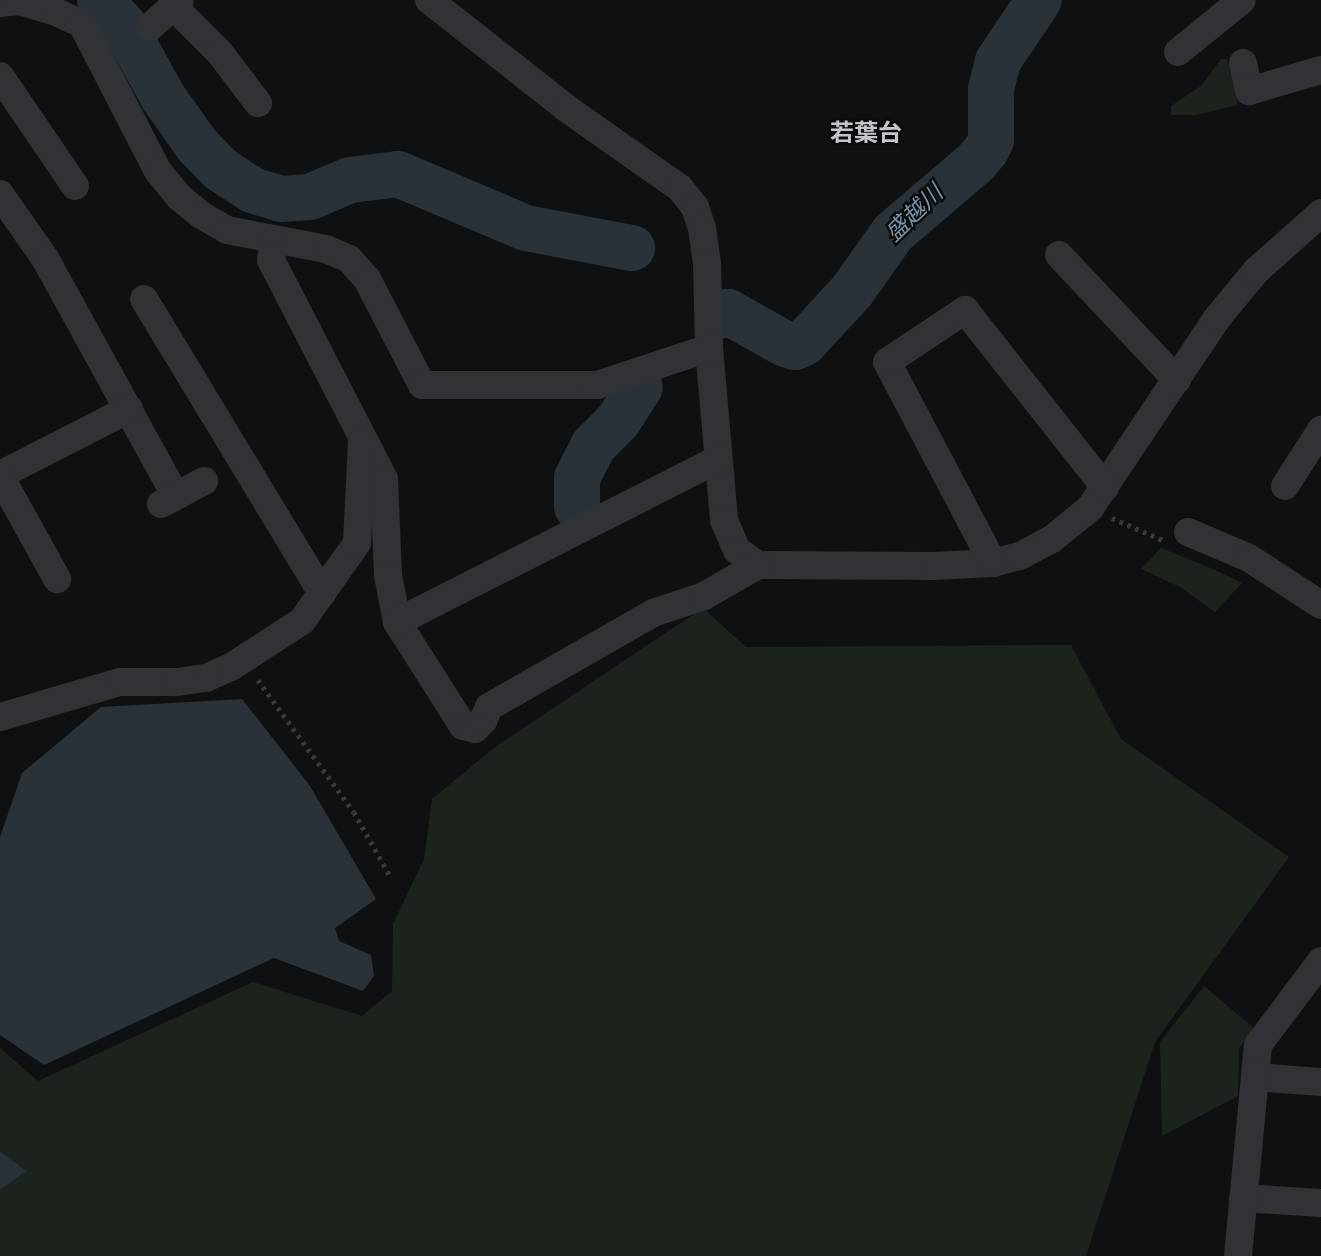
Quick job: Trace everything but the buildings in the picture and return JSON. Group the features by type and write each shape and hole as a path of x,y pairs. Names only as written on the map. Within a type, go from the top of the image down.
{"street":[{"path":"429,0 566,108 680,188 695,207 702,228 707,264 709,348 724,520 737,550 758,565"},
{"path":"1178,52 1242,0"},
{"path":"0,3 19,1 54,11 82,24 158,171 179,197 201,215 227,230 326,249 349,259 367,279 422,386 597,386 709,348"},
{"path":"150,27 176,3 258,103"},
{"path":"1243,63 1249,91 1321,71"},
{"path":"0,76 75,186"},
{"path":"0,194 46,260 129,409 169,500 204,481"},
{"path":"274,241 271,260 384,479 388,575 397,622 463,726 474,729 483,721 489,706 653,613 704,596 758,565 934,566 993,563 1020,556 1052,539 1090,508 1218,317 1256,271 1321,213"},
{"path":"1059,255 1177,380"},
{"path":"145,299 322,593"},
{"path":"993,563 887,362 965,310 1105,487"},
{"path":"57,579 0,475 129,409"},
{"path":"1285,486 1321,430"},
{"path":"0,717 120,682 177,682 206,678 243,660 302,621 357,544 362,436"},
{"path":"397,622 718,459"},
{"path":"1188,532 1249,558 1321,605"},
{"path":"1238,1256 1258,1045 1321,961"},
{"path":"1255,1077 1321,1082"},
{"path":"1243,1198 1321,1203"}],"path":[{"path":"1111,517 1161,539"},
{"path":"243,660 354,812 390,876"}],"shaded area":[{"path":"1221,59 1227,59 1238,105 1196,115 1171,115 1171,106 1202,85"},
{"path":"1161,548 1242,583 1215,612 1180,587 1141,569"},
{"path":"703,608 746,647 1071,645 1121,739 1289,857 1155,1042 1086,1256 0,1256 0,1048 38,1081 253,982 362,1016 392,991 393,924 424,859 432,799 495,747"},
{"path":"242,699 310,786 376,899 335,928 339,941 371,955 374,976 363,991 274,958 44,1065 0,1035 0,837 22,773 101,707"},
{"path":"1204,986 1254,1028 1239,1049 1238,1096 1162,1136 1160,1042"},
{"path":"0,1151 26,1171 0,1190"}],"waterway":[{"path":"100,0 124,26 163,97 197,145 220,169 252,190 281,199 310,197 350,180 398,174 526,228 632,248"},
{"name":"盛越川","path":"723,315 728,312 785,344 795,347 804,343 852,291 893,233 976,162 986,150 991,140 991,89 998,61 1039,0"},
{"name":"盛越川","path":"577,507 577,478 593,446 618,421 640,387"}],"district":[{"name":"若葉台","path":"866,136"}]}
